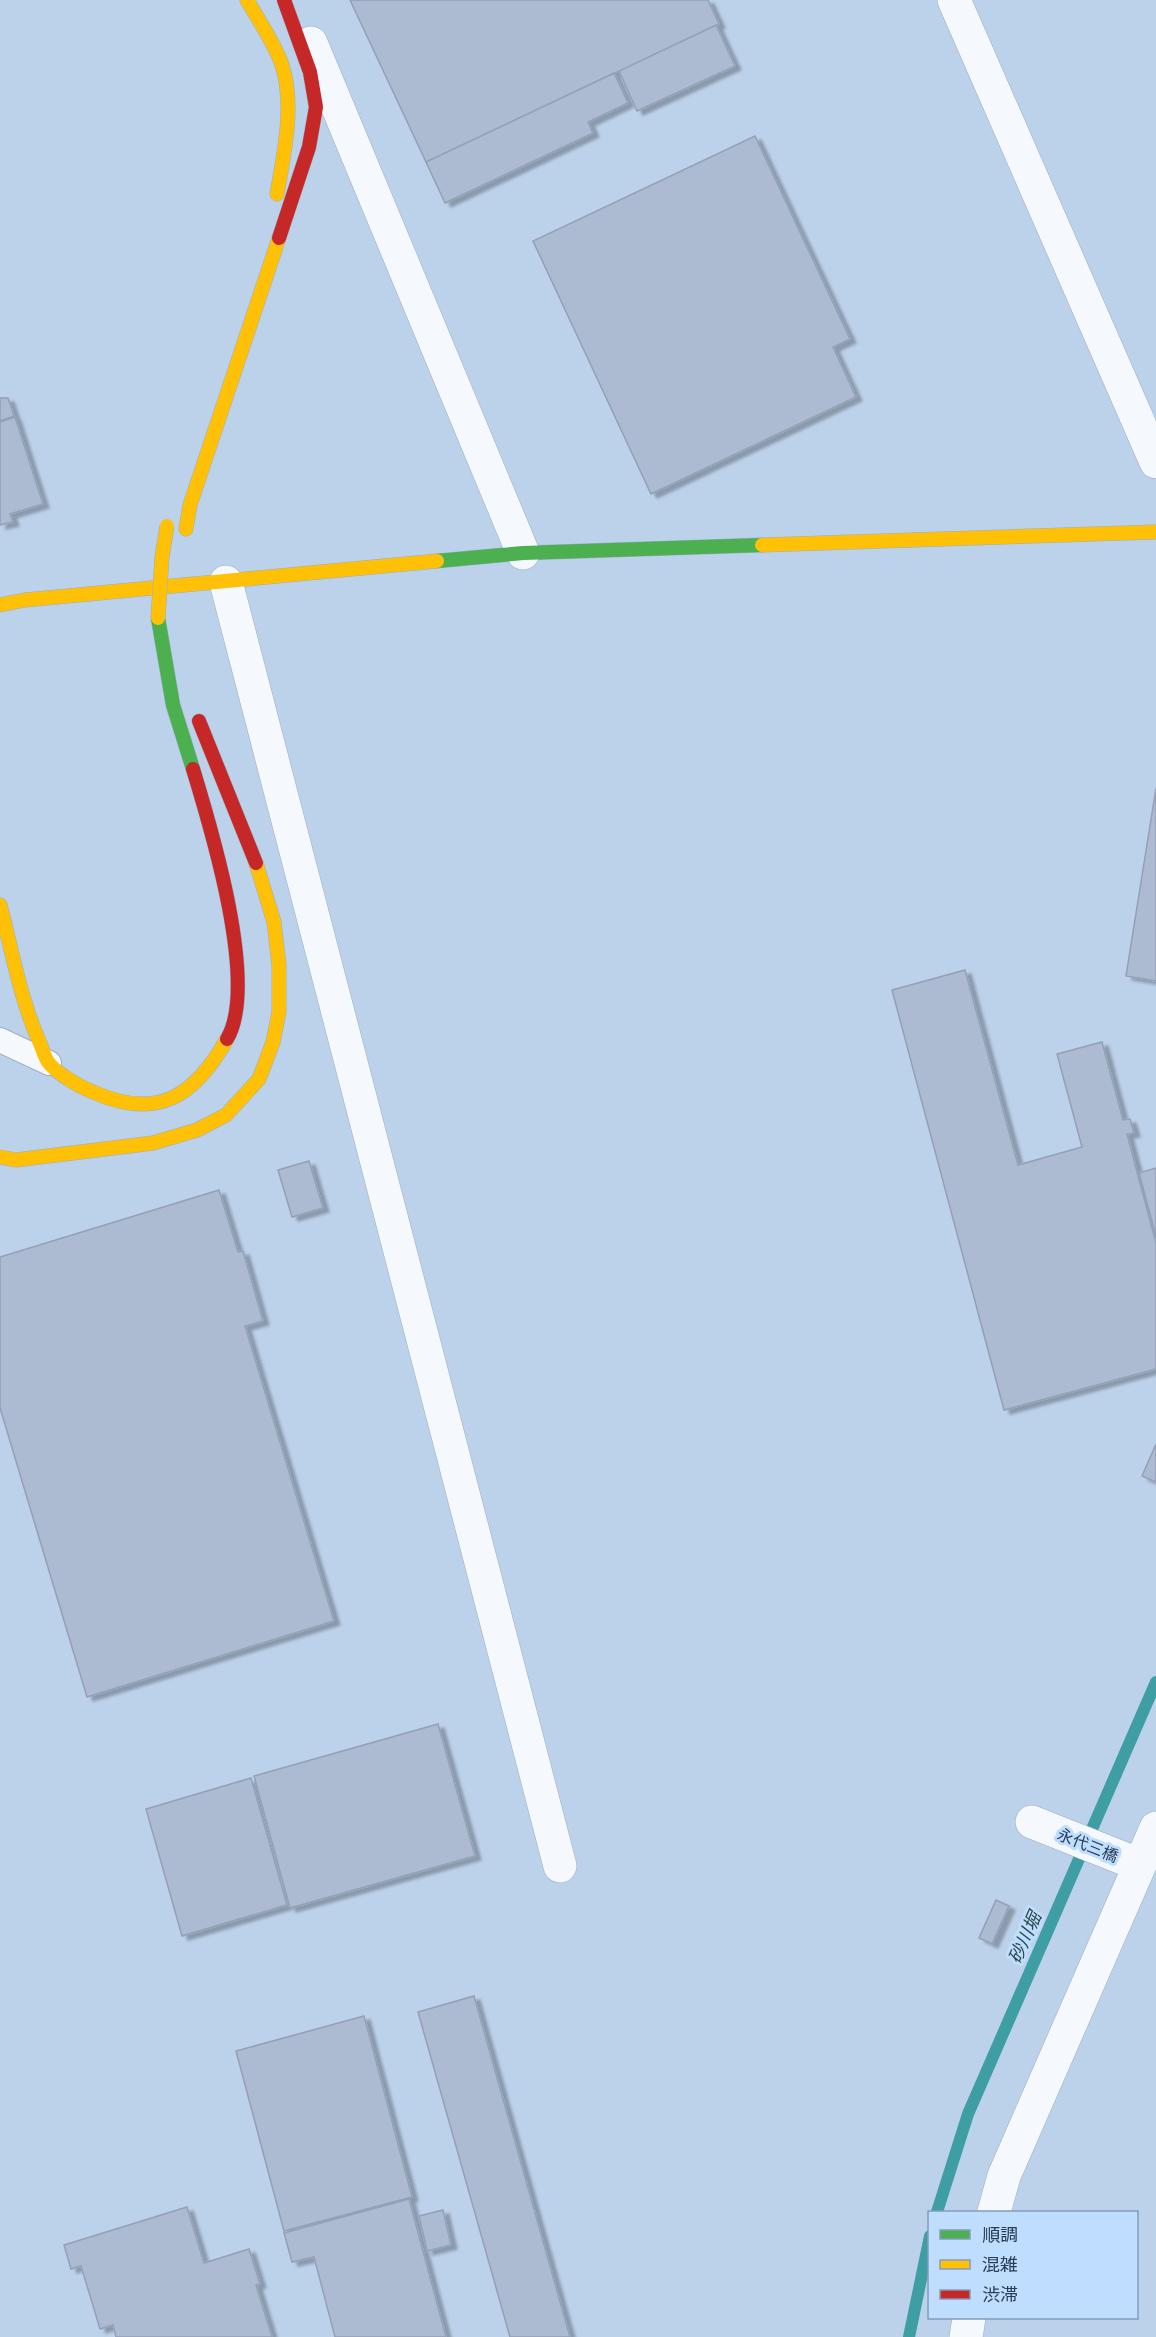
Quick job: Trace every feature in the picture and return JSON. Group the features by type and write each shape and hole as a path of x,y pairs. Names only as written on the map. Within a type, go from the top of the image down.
{"main road":[{"path":"247,0 281,65 287,101 283,162 272,212"},
{"path":"183,546 190,506 309,147 316,107 310,72 284,0"},
{"path":"0,906 29,1018 49,1063 79,1086 108,1099 136,1105 161,1103 188,1089 212,1066 230,1035 238,998 237,952 211,829 173,705 158,618 162,557 169,511"},
{"path":"0,605 25,600 523,553 1156,532"},
{"path":"177,596 179,575"},
{"path":"0,1157 16,1161 153,1143 196,1130 226,1115 259,1079 273,1042 279,1012 279,965 274,922 260,874 196,713"}],"street":[{"path":"293,0 523,553"},
{"path":"954,0 1156,462"},
{"path":"225,582 560,1866"},
{"name":"永代三橋","path":"1041,1826 1133,1862"},
{"path":"994,2211 1004,2176 1133,1862 1156,1828"},
{"path":"966,2337 969,2319"}],"lane":[{"path":"0,1040 49,1063"}],"building":[{"path":"350,0 708,0 719,24 426,162"},
{"path":"716,25 735,66 637,111 619,71"},
{"path":"614,73 628,103 588,122 593,133 445,203 426,162"},
{"path":"755,136 850,339 833,347 856,397 651,494 533,241"},
{"path":"0,398 8,398 14,416 0,421"},
{"path":"15,417 43,504 10,514 13,522 0,525 0,422"},
{"path":"1156,788 1156,981 1126,976"},
{"path":"965,970 1018,1165 1082,1147 1057,1054 1102,1042 1123,1120 1130,1119 1134,1133 1127,1134 1156,1243 1156,1369 1004,1410 892,990"},
{"path":"309,1161 323,1208 292,1217 278,1170"},
{"path":"1156,1168 1156,1236 1139,1173"},
{"path":"219,1190 238,1252 243,1251 263,1321 245,1326 334,1621 87,1697 0,1408 0,1257"},
{"path":"1156,1444 1156,1482 1142,1476"},
{"path":"438,1724 475,1856 290,1908 254,1776"},
{"path":"251,1778 287,1905 182,1936 146,1809"},
{"path":"996,1900 1009,1906 992,1944 979,1938"},
{"path":"474,1996 570,2337 510,2337 418,2012"},
{"path":"364,2016 412,2197 284,2231 236,2051"},
{"path":"409,2199 446,2337 335,2337 314,2257 292,2262 284,2233"},
{"path":"187,2207 204,2263 249,2249 260,2284 256,2285 272,2337 116,2337 113,2325 100,2329 81,2266 71,2269 64,2245"},
{"path":"443,2210 451,2245 427,2251 419,2216"}],"waterway":[{"name":"砂川堀","path":"937,2211 968,2114 1156,1682"},
{"name":"砂川堀","path":"909,2337 928,2246"}],"traffic: fast":[{"path":"437,561 523,553 762,545"},
{"path":"158,618 173,705 193,769"}],"traffic: slow":[{"path":"247,0 275,48 286,81 287,130 277,194"},
{"path":"186,529 190,505 279,238"},
{"path":"158,618 162,557 167,526"},
{"path":"762,545 1156,532"},
{"path":"0,605 25,600 437,561"},
{"path":"0,1157 16,1160 153,1143 197,1130 226,1115 259,1079 273,1042 279,1012 279,965 274,922 256,863"},
{"path":"0,905 21,991 45,1057 57,1071 75,1083 116,1100 137,1104 156,1103 172,1098 188,1088 215,1059 227,1039"}],"traffic: jam":[{"path":"279,238 309,147 316,107 310,72 284,0"},
{"path":"199,721 256,863"},
{"path":"193,769 220,866 235,945 238,982 235,1014 227,1039"}]}
